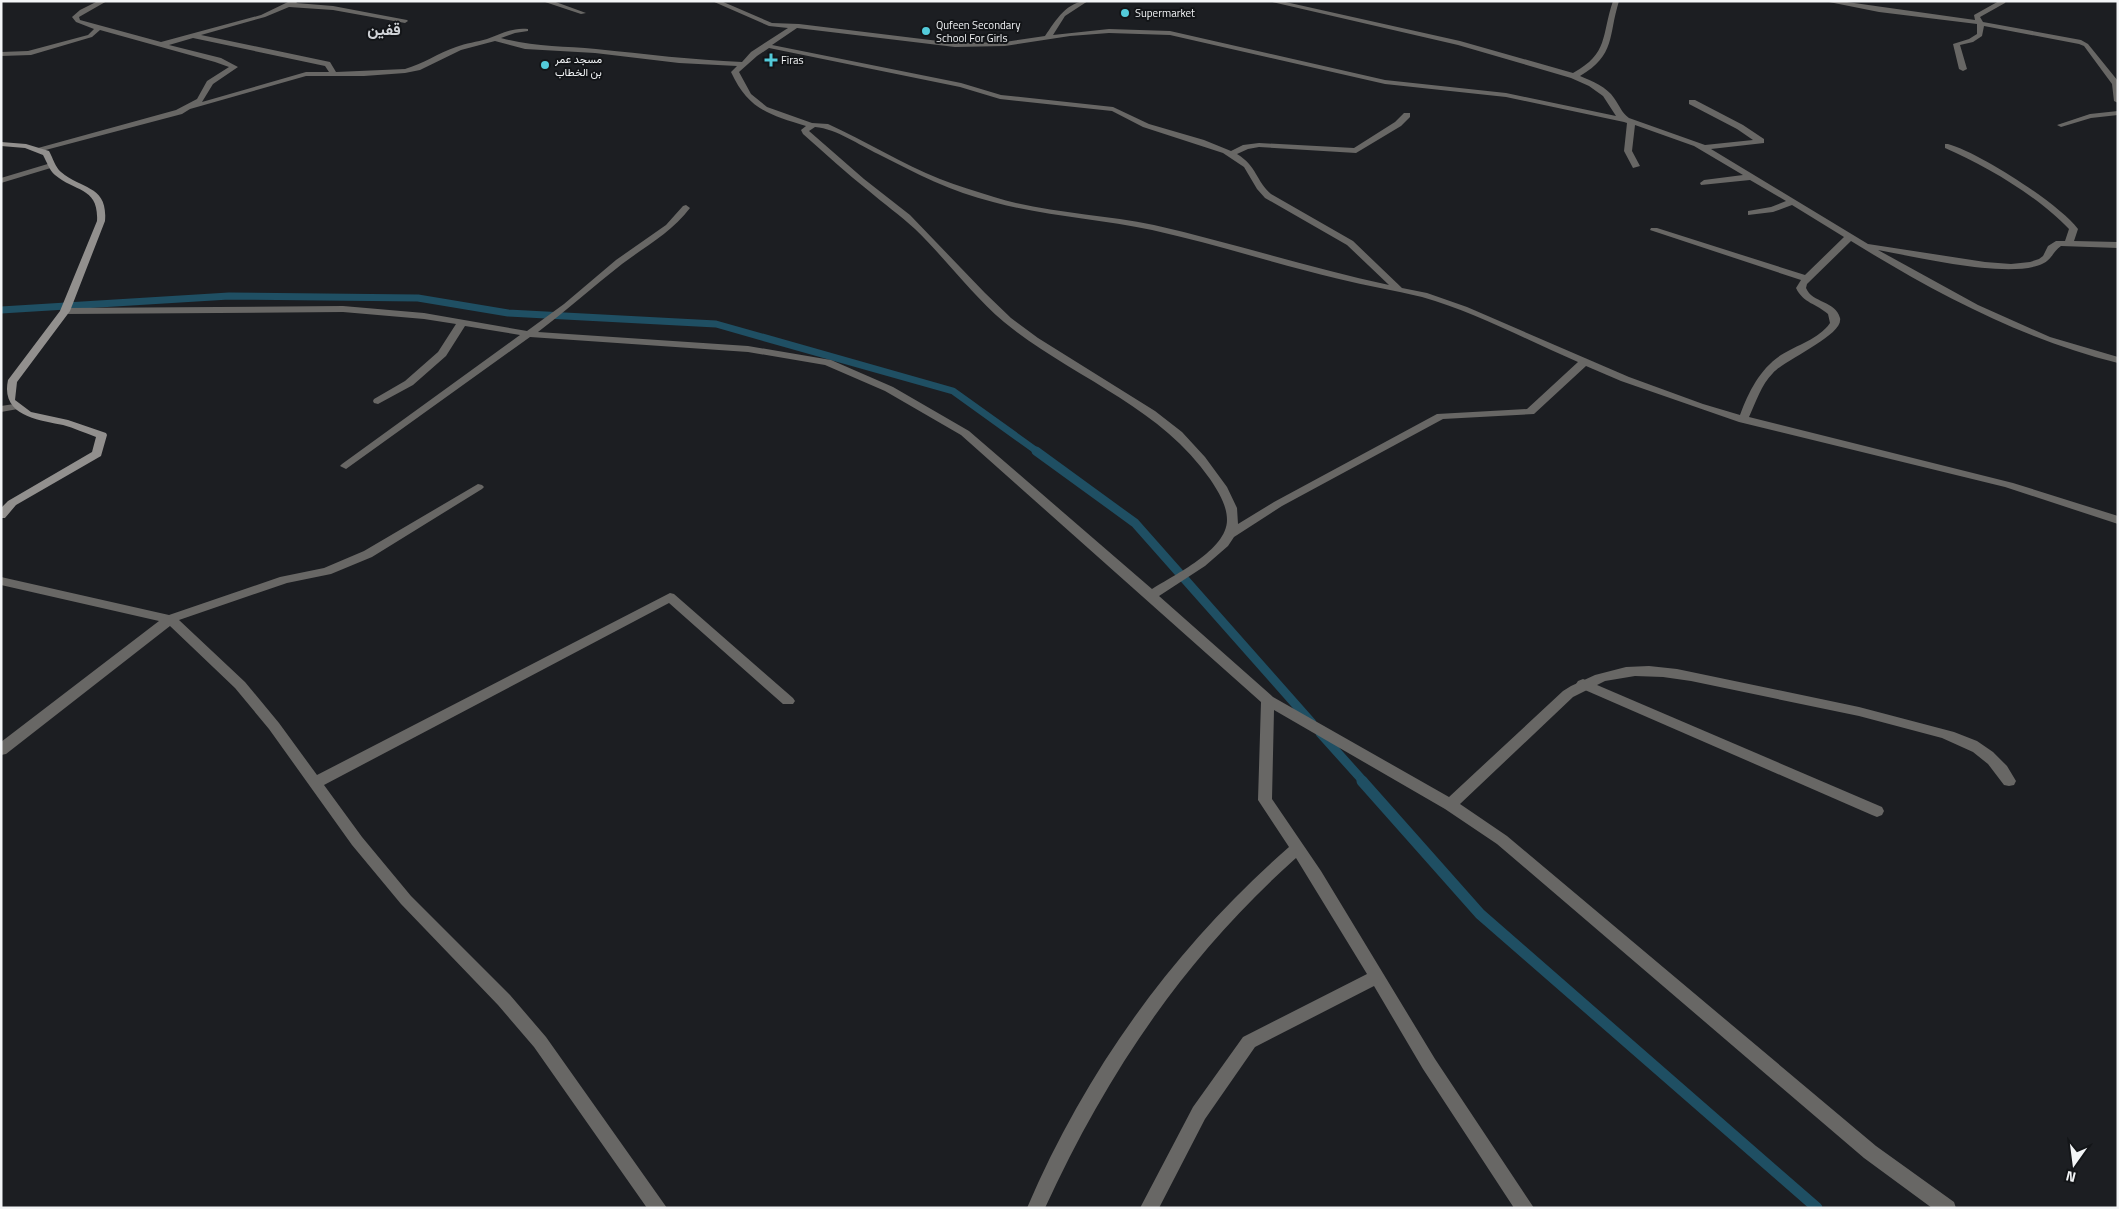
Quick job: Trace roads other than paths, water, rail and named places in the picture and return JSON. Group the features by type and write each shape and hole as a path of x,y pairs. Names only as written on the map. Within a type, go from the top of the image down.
{"street":[{"path":"104,1 82,11 75,17 78,21 96,27 234,66 210,83 200,100 186,109"},
{"path":"545,1 583,13"},
{"path":"715,1 768,25 795,26 968,46 1005,44 1109,30 1170,33 1377,80 1506,95 1628,121 1703,148 1938,288 2015,325 2072,347 2118,360"},
{"path":"1048,37 1062,15 1085,1"},
{"path":"1272,1 1460,43 1574,76 1592,84 1606,94 1611,99 1617,112 1628,121"},
{"path":"1574,76 1597,62 1607,44 1616,1"},
{"path":"1827,1 1879,10 1946,16 2074,40 2084,44 2116,84 2118,101"},
{"path":"1963,70 1956,44 1971,42 1980,35 1981,23 1976,16 2002,2"},
{"path":"160,45 263,16 292,3 405,20"},
{"path":"795,26 754,54 735,72 740,84 753,103 774,114 810,126 820,125 839,132 936,180 994,200 1042,210 1141,225 1260,254 1340,277 1424,295 1464,308 1585,362 1661,393 1743,420 2008,485 2118,520"},
{"path":"1,54 28,53 78,41 95,33 98,30 96,27"},
{"path":"41,150 164,117 297,76 314,73 364,74 405,71 459,48 514,31 526,30"},
{"path":"194,36 327,64 334,74"},
{"path":"496,38 525,47 595,51 679,62 742,64"},
{"path":"768,46 961,85 1000,97 1114,109 1130,114 1150,127 1202,143 1240,160 1252,170 1262,192 1350,242 1398,288"},
{"path":"1692,102 1740,127 1761,141 1703,148"},
{"path":"2061,124 2090,116 2118,113"},
{"path":"1230,154 1246,147 1259,145 1356,151 1398,124 1407,115"},
{"path":"1628,121 1628,151 1636,166"},
{"path":"810,126 806,128 806,132 907,217 1006,319 1040,345 1140,407 1173,431 1189,446 1208,467 1226,496 1233,515 1231,534"},
{"path":"1,144 26,146 41,150 49,156 51,165 60,176 91,192 101,208 101,221 65,311 12,382 9,395 14,406 32,417 64,422 102,435 97,454 12,503 1,515"},
{"path":"1948,146 1994,169 2063,217 2074,229 2069,242"},
{"path":"1,181 51,165"},
{"path":"1704,183 1750,176"},
{"path":"1751,213 1773,209 1792,202"},
{"path":"346,466 567,306 618,262 668,227 686,208"},
{"path":"1654,230 1807,279"},
{"path":"1743,420 1760,380 1785,357 1825,334 1834,324 1835,318 1832,313 1802,293 1802,286 1850,237"},
{"path":"1863,245 1985,265 2011,267 2032,265 2042,261 2047,257 2053,246 2069,242 2118,245"},
{"path":"65,311 343,309 424,316 529,334 748,349 827,362 889,389 965,433 1152,595 1268,700 1450,805 1502,840 1870,1152 1947,1208"},
{"path":"378,401 409,383 442,354 462,323"},
{"path":"1152,595 1218,552 1231,534 1278,504 1441,416 1530,412 1585,362"},
{"path":"1,409 14,406"},
{"path":"1,750 170,619 284,580 327,571 368,554 478,486"},
{"path":"1,580 170,619 240,685 274,726 358,841 406,900 504,1000 540,1042 658,1208"},
{"path":"315,783 670,598 788,701"},
{"path":"1450,805 1559,701 1583,684 1618,673 1654,671 1866,713 1907,723 1966,742 1990,756 2009,781"},
{"path":"1583,684 1877,811"},
{"path":"1268,700 1265,800 1316,875 1429,1064 1525,1208"},
{"path":"1036,1208 1081,1114 1147,1010 1221,920 1297,848"},
{"path":"1148,1208 1199,1112 1249,1042 1377,977"}],"waterway":[{"path":"1,310 229,296 418,298 508,313 716,324 953,391 1038,452"},
{"path":"1036,451 1135,523 1312,723"},
{"path":"1320,733 1364,782"},
{"path":"1362,781 1480,914 1817,1208"}],"place":[{"name":"Supermarket","path":"1125,13"},
{"name":"Qufeen Secondary School For Girls","path":"926,31"},
{"name":"Firas","path":"771,60"},
{"name":"مسجد عمر بن الخطاب","path":"545,65"}],"district":[{"name":"قفين","path":"384,29"}]}
